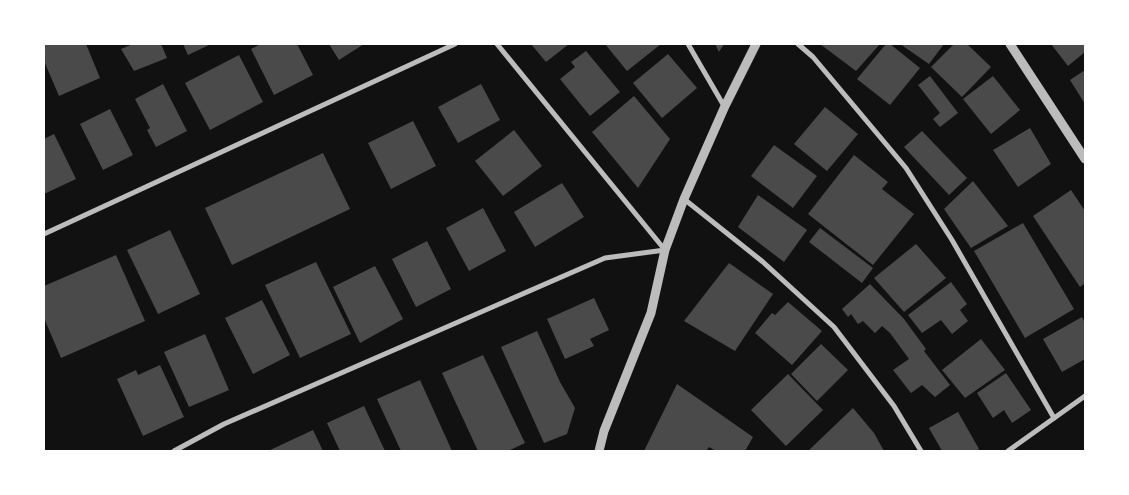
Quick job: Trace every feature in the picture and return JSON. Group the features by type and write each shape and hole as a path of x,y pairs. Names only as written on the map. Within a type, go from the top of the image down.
{"street":[{"path":"44,234 455,44"},
{"path":"497,44 665,250"},
{"path":"688,44 724,106"},
{"path":"599,451 604,431 651,312 665,250 684,198 724,106 756,44"},
{"path":"798,44 813,57 906,168 952,240 1054,418"},
{"path":"1010,44 1085,159"},
{"path":"684,198 763,262 834,327 894,406 921,451"},
{"path":"174,451 224,424 605,258 665,250"},
{"path":"1008,451 1085,396"}],"building":[{"path":"44,44 86,44 100,78 59,96 44,61"},
{"path":"133,44 161,44 167,58 134,71 121,49"},
{"path":"183,44 211,44 188,55"},
{"path":"261,44 297,44 313,75 274,95 251,49"},
{"path":"329,44 364,44 339,60"},
{"path":"531,44 569,44 546,62"},
{"path":"605,44 661,44 627,71"},
{"path":"715,44 724,44 719,52"},
{"path":"820,44 880,44 856,71"},
{"path":"886,44 890,44 920,68 890,105 857,79"},
{"path":"900,44 944,44 929,64"},
{"path":"954,44 967,44 991,67 962,97 931,67"},
{"path":"1051,44 1085,44 1085,52 1068,66"},
{"path":"586,51 620,92 590,116 560,79 575,67 571,62"},
{"path":"668,54 697,88 662,118 633,83"},
{"path":"239,55 263,102 210,130 185,83"},
{"path":"1085,70 1085,104 1070,80"},
{"path":"930,76 958,113 940,127 933,119 940,113 918,85"},
{"path":"993,76 1020,110 991,134 963,99"},
{"path":"163,84 187,131 156,147 147,130 150,128 135,99"},
{"path":"481,84 500,120 458,143 438,107"},
{"path":"634,96 670,139 638,188 592,132"},
{"path":"825,107 858,134 827,171 794,144"},
{"path":"110,109 133,155 103,170 80,124"},
{"path":"413,121 436,166 391,189 368,143"},
{"path":"1030,128 1051,164 1018,187 993,150"},
{"path":"514,130 542,166 503,196 475,161"},
{"path":"922,131 967,178 949,195 904,147"},
{"path":"54,134 76,179 44,194 44,139"},
{"path":"774,145 817,176 793,208 751,176"},
{"path":"323,153 350,209 232,265 205,208"},
{"path":"854,155 888,182 882,189 914,214 873,265 808,214"},
{"path":"973,181 1008,226 971,248 944,209"},
{"path":"562,183 584,217 535,247 514,212"},
{"path":"1071,190 1085,211 1085,283 1080,287 1033,216"},
{"path":"758,195 807,230 784,262 738,227"},
{"path":"483,208 506,251 469,271 446,228"},
{"path":"1023,223 1074,309 1025,338 974,251"},
{"path":"820,228 873,268 862,283 809,242"},
{"path":"170,230 200,294 158,314 127,250"},
{"path":"427,241 451,289 416,307 392,259"},
{"path":"916,244 946,278 904,312 874,278"},
{"path":"116,255 145,321 61,358 44,318 44,286"},
{"path":"316,262 351,334 300,358 265,285"},
{"path":"729,263 773,294 735,351 684,321"},
{"path":"375,266 403,319 360,343 333,287"},
{"path":"951,282 967,304 960,310 968,321 952,334 941,320 922,333 908,315"},
{"path":"870,284 904,319 926,349 924,351 950,385 935,397 922,385 911,393 893,370 909,359 890,333 882,326 875,333 863,321 858,324 851,314 848,317 842,309"},
{"path":"594,298 609,330 590,339 594,346 565,359 547,319"},
{"path":"262,300 290,355 253,374 225,318"},
{"path":"788,302 822,331 792,365 755,333 772,313 775,315"},
{"path":"1082,317 1085,323 1085,359 1062,372 1043,339"},
{"path":"537,331 560,382 575,408 567,434 544,443 501,347"},
{"path":"205,334 229,390 189,407 164,352"},
{"path":"981,339 1005,370 965,398 942,370"},
{"path":"821,344 848,370 817,401 791,374"},
{"path":"483,355 525,443 508,451 478,451 442,373"},
{"path":"160,365 184,417 143,436 117,379 136,370 138,375"},
{"path":"1006,373 1031,410 1012,423 1004,410 993,418 977,393"},
{"path":"788,374 823,410 786,446 751,410"},
{"path":"420,380 452,451 401,451 377,399"},
{"path":"677,384 753,437 745,451 716,451 709,447 706,451 644,451"},
{"path":"364,406 385,451 340,451 327,423"},
{"path":"853,408 874,433 884,451 808,451"},
{"path":"958,412 979,449 976,451 942,451 929,428"},
{"path":"313,430 323,451 268,451"}]}
